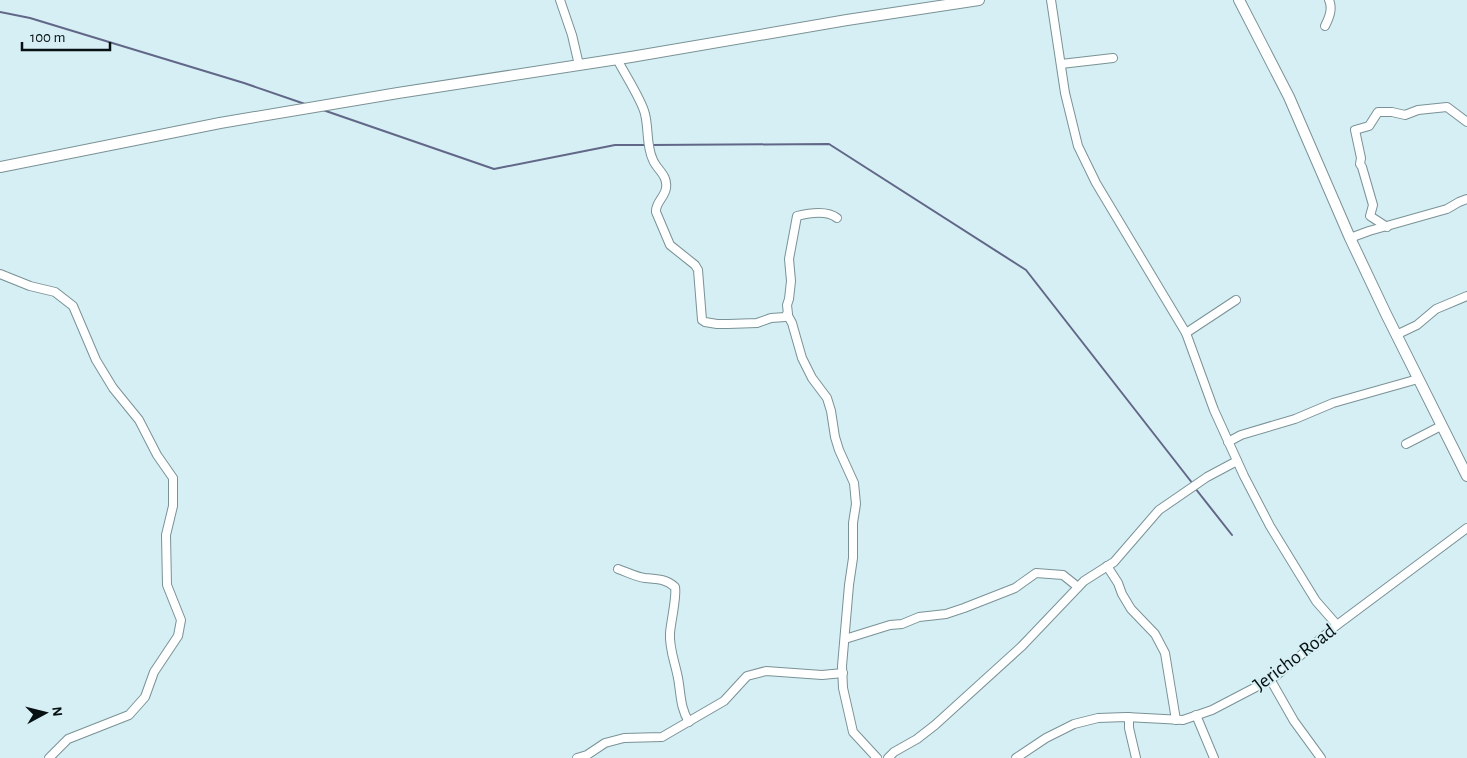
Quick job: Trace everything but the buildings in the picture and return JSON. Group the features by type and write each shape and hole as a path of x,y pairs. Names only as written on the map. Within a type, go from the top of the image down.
{"main road":[{"path":"0,167 220,123 979,0"},
{"path":"1239,0 1289,98 1350,238 1396,335 1441,426 1462,456 1467,476"}],"street":[{"path":"560,0 579,65"},
{"path":"1051,0 1065,94 1078,146 1096,183 1186,333 1193,356 1228,442 1270,526 1316,601 1336,625"},
{"path":"1325,26 1330,16 1331,5 1329,0"},
{"path":"1061,64 1113,58"},
{"path":"617,59 645,112 649,150 654,163 662,171 666,182 666,189 656,207 659,220 670,245 695,265 698,270 702,320 717,324 757,323 771,318 785,317 787,314"},
{"path":"1386,227 1370,216 1372,205 1360,164 1361,158 1355,130 1369,126 1378,112 1392,112 1405,115 1418,110 1447,107 1467,122"},
{"path":"1350,238 1447,209 1467,199"},
{"path":"837,218 832,214 820,213 797,216 789,259 791,281 787,314 792,323 802,358 812,378 826,398 832,412 835,437 839,450 854,483 856,504 853,523 853,558 845,640 843,688 853,732 877,758"},
{"path":"0,274 30,286 56,292 73,306 96,360 113,388 139,420 156,455 173,478 173,506 166,535 167,585 181,620 178,636 154,672 145,697 129,715 68,739 49,758"},
{"path":"1396,335 1417,325 1436,309 1467,296"},
{"path":"1186,333 1236,300"},
{"path":"1228,442 1241,435 1295,419 1334,403 1418,379"},
{"path":"1406,444 1441,426"},
{"path":"888,758 894,752 918,739 935,725 1022,646 1084,581 1114,562 1159,510 1207,477 1237,461"},
{"name":"Jericho Road","path":"1016,758 1046,738 1074,724 1098,718 1129,717 1183,720 1212,710 1270,679 1336,625 1467,528"},
{"path":"1107,566 1131,608 1155,634 1165,653 1176,720"},
{"path":"618,570 643,578 658,578 670,582 675,587 670,644 684,714 689,722"},
{"path":"845,640 890,625 902,624 919,617 955,611 1014,588 1036,573 1063,575 1078,587"},
{"path":"577,758 587,755 605,743 624,738 662,736 724,701 747,676 766,671 822,675 843,673"},
{"path":"1270,679 1294,721 1321,758"},
{"path":"1196,715 1214,758"},
{"path":"1129,717 1129,728 1136,758"}],"waterway":[{"path":"0,12 30,18 244,83 305,104"},
{"path":"323,110 494,169 615,145 647,145"},
{"path":"651,145 829,144 1026,270 1193,484"},
{"path":"1195,488 1232,535"}]}
